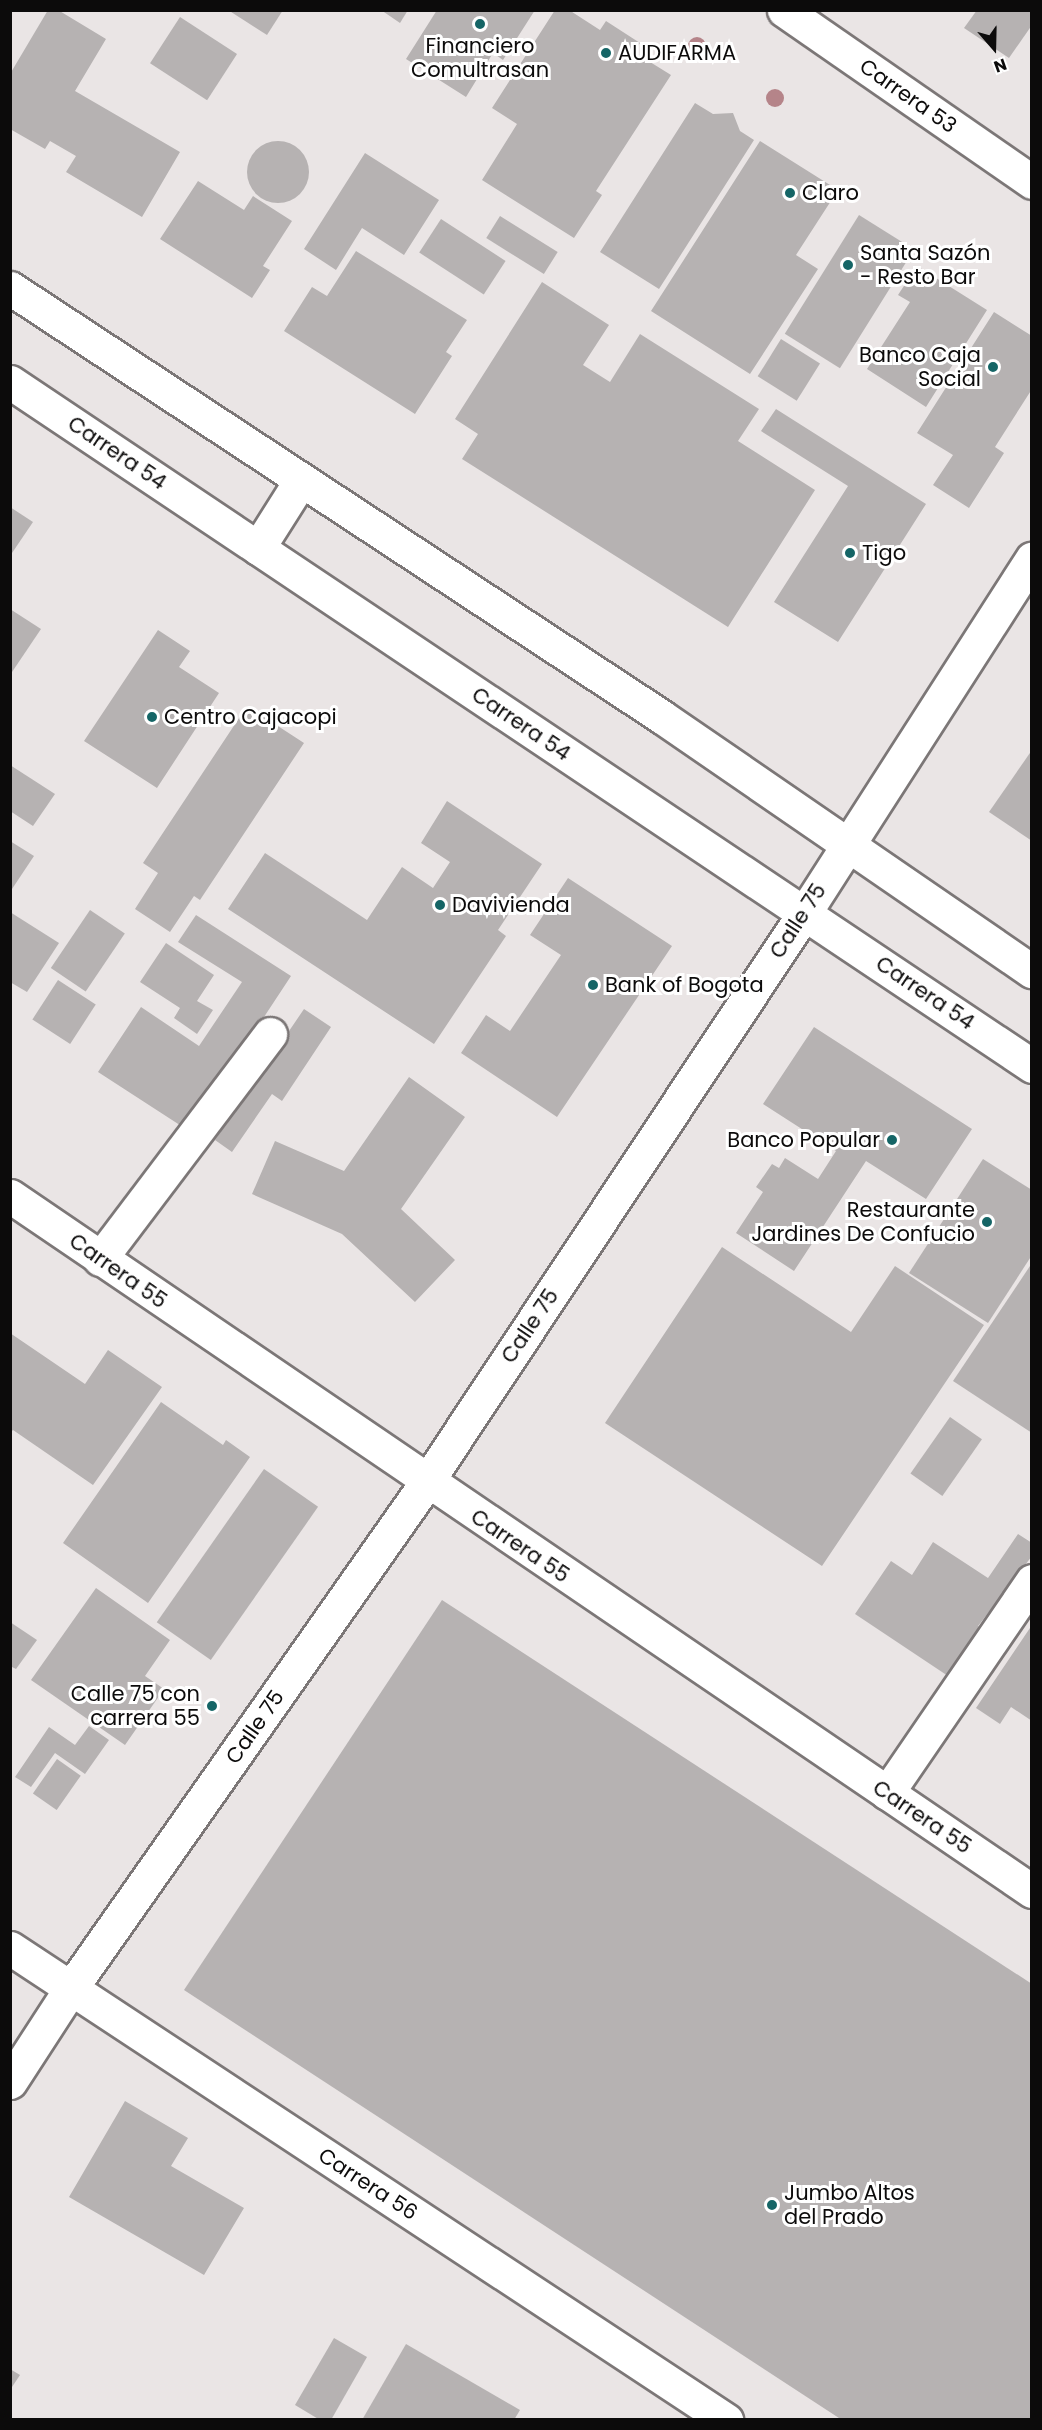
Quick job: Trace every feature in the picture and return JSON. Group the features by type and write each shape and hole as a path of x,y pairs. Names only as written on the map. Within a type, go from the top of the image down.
{"street":[{"name":"Carrera 53","path":"784,10 1032,183"},
{"path":"10,288 662,717 846,846 1032,971"},
{"name":"Carrera 54","path":"10,382 1032,1066"},
{"path":"258,548 301,480"},
{"name":"Calle 75","path":"10,2082 71,1988 426,1483 805,912 1032,559"},
{"path":"100,1259 270,1034"},
{"name":"Carrera 55","path":"10,1196 426,1483 886,1793 1027,1878"},
{"path":"886,1793 1032,1581"},
{"name":"Carrera 56","path":"10,1948 726,2420"}],"building":[{"path":"48,10 58,10 106,39 75,91 180,152 142,217 66,172 76,156 50,141 45,149 10,129 10,74"},
{"path":"228,10 283,10 267,35"},
{"path":"381,10 408,10 400,23"},
{"path":"437,10 535,10 503,60 493,53 466,97 406,59"},
{"path":"555,10 569,10 600,30 606,21 640,43 634,52 671,75 596,191 602,195 574,238 482,180 517,124 492,108"},
{"path":"977,10 1032,10 1032,25 1009,58 964,28"},
{"path":"180,17 237,54 207,100 150,63"},
{"path":"695,103 713,114 733,113 740,131 754,140 659,289 600,252"},
{"path":"278,141 300,150 309,172 300,194 278,203 256,194 247,172 256,150"},
{"path":"760,141 838,190 796,255 818,269 750,374 651,311"},
{"path":"365,153 439,200 404,255 362,228 336,270 304,249"},
{"path":"198,181 244,210 253,196 292,221 263,266 270,270 252,298 160,239"},
{"path":"859,215 914,249 840,368 785,334"},
{"path":"500,216 558,252 544,274 486,238"},
{"path":"441,219 506,261 484,294 419,253"},
{"path":"356,251 467,320 446,352 452,356 415,414 284,331 312,287 327,296"},
{"path":"917,266 987,310 926,407 867,369 910,302 898,295"},
{"path":"542,282 609,325 583,365 610,382 640,334 759,409 738,441 815,490 728,627 462,459 478,434 455,419"},
{"path":"994,312 1032,336 1032,389 995,447 1004,453 969,508 933,485 953,455 917,433"},
{"path":"781,339 820,363 797,401 758,376"},
{"name":"Tigo","path":"776,409 926,504 838,642 774,602 848,486 761,431"},
{"path":"10,507 33,522 10,556"},
{"path":"10,609 41,629 10,675"},
{"name":"Centro Cajacopi","path":"158,630 190,651 179,667 219,693 157,788 84,741"},
{"path":"247,706 304,743 200,900 194,896 170,932 135,909 158,873 143,863"},
{"path":"1032,750 1032,841 989,812"},
{"path":"10,765 55,794 33,826 10,811"},
{"path":"447,801 542,864 498,930 506,936 434,1044 228,909 265,853 367,920 402,867 433,888 450,862 421,843"},
{"path":"10,841 34,856 10,892"},
{"name":"Bank of Bogota","path":"568,878 672,946 557,1117 461,1053 486,1015 510,1031 561,955 530,935"},
{"path":"90,910 125,933 86,992 51,968"},
{"path":"10,912 59,943 27,992 10,982"},
{"path":"196,915 291,976 189,1131 98,1072 141,1007 199,1046 242,982 178,942"},
{"path":"166,943 214,975 197,1001 213,1010 197,1034 174,1018 180,1008 140,982"},
{"path":"58,980 96,1005 70,1044 32,1019"},
{"path":"304,1009 331,1027 282,1101 272,1094 232,1152 215,1140"},
{"name":"Banco Popular","path":"814,1027 972,1129 926,1199 866,1161 794,1271 736,1233 763,1192 756,1187 772,1164 779,1168 785,1158 818,1179 836,1151 763,1104"},
{"path":"409,1077 465,1117 401,1209 455,1260 415,1302 342,1234 252,1194 275,1141 344,1171"},
{"name":"Restaurante Jardines De Confucio","path":"983,1159 1032,1190 1032,1255 988,1323 909,1273"},
{"path":"722,1247 851,1332 895,1266 984,1325 822,1566 605,1423"},
{"path":"1032,1263 1032,1433 953,1381"},
{"path":"10,1333 85,1384 108,1350 162,1387 93,1485 13,1430 10,1433"},
{"path":"161,1402 223,1445 226,1440 250,1457 148,1603 63,1543"},
{"path":"950,1417 982,1439 942,1496 910,1474"},
{"path":"264,1469 318,1507 211,1660 157,1622"},
{"path":"1018,1534 1032,1543 1032,1556 978,1626 987,1632 954,1680 855,1614 891,1561 912,1575 933,1542 988,1578"},
{"path":"96,1588 170,1640 145,1676 164,1689 125,1745 31,1680"},
{"name":"Jumbo Altos del Prado","path":"442,1600 1032,1984 1032,2420 842,2420 184,1990"},
{"path":"10,1622 37,1640 16,1669 10,1666"},
{"path":"1032,1625 1032,1721 1011,1707 1000,1724 976,1708"},
{"path":"89,1726 109,1740 85,1774 55,1753 31,1787 15,1777 49,1727 75,1745"},
{"path":"57,1759 81,1776 57,1810 33,1793"},
{"path":"125,2101 188,2138 171,2166 244,2208 204,2275 69,2197"},
{"path":"334,2338 367,2357 331,2420 320,2420 295,2405"},
{"path":"406,2344 520,2410 514,2420 362,2420"},
{"path":"10,2369 20,2375 10,2390"}],"place":[{"name":"Financiero Comultrasan","path":"480,24"},
{"name":"AUDIFARMA","path":"606,53"},
{"name":"Claro","path":"790,193"},
{"name":"Santa Sazón - Resto Bar","path":"848,265"},
{"name":"Banco Caja Social","path":"993,367"},
{"name":"Tigo","path":"850,553"},
{"name":"Centro Cajacopi","path":"152,717"},
{"name":"Davivienda","path":"440,905"},
{"name":"Bank of Bogota","path":"593,985"},
{"name":"Banco Popular","path":"892,1140"},
{"name":"Restaurante Jardines De Confucio","path":"987,1222"},
{"name":"Calle 75 con carrera 55","path":"212,1706"},
{"name":"Jumbo Altos del Prado","path":"772,2205"}]}
